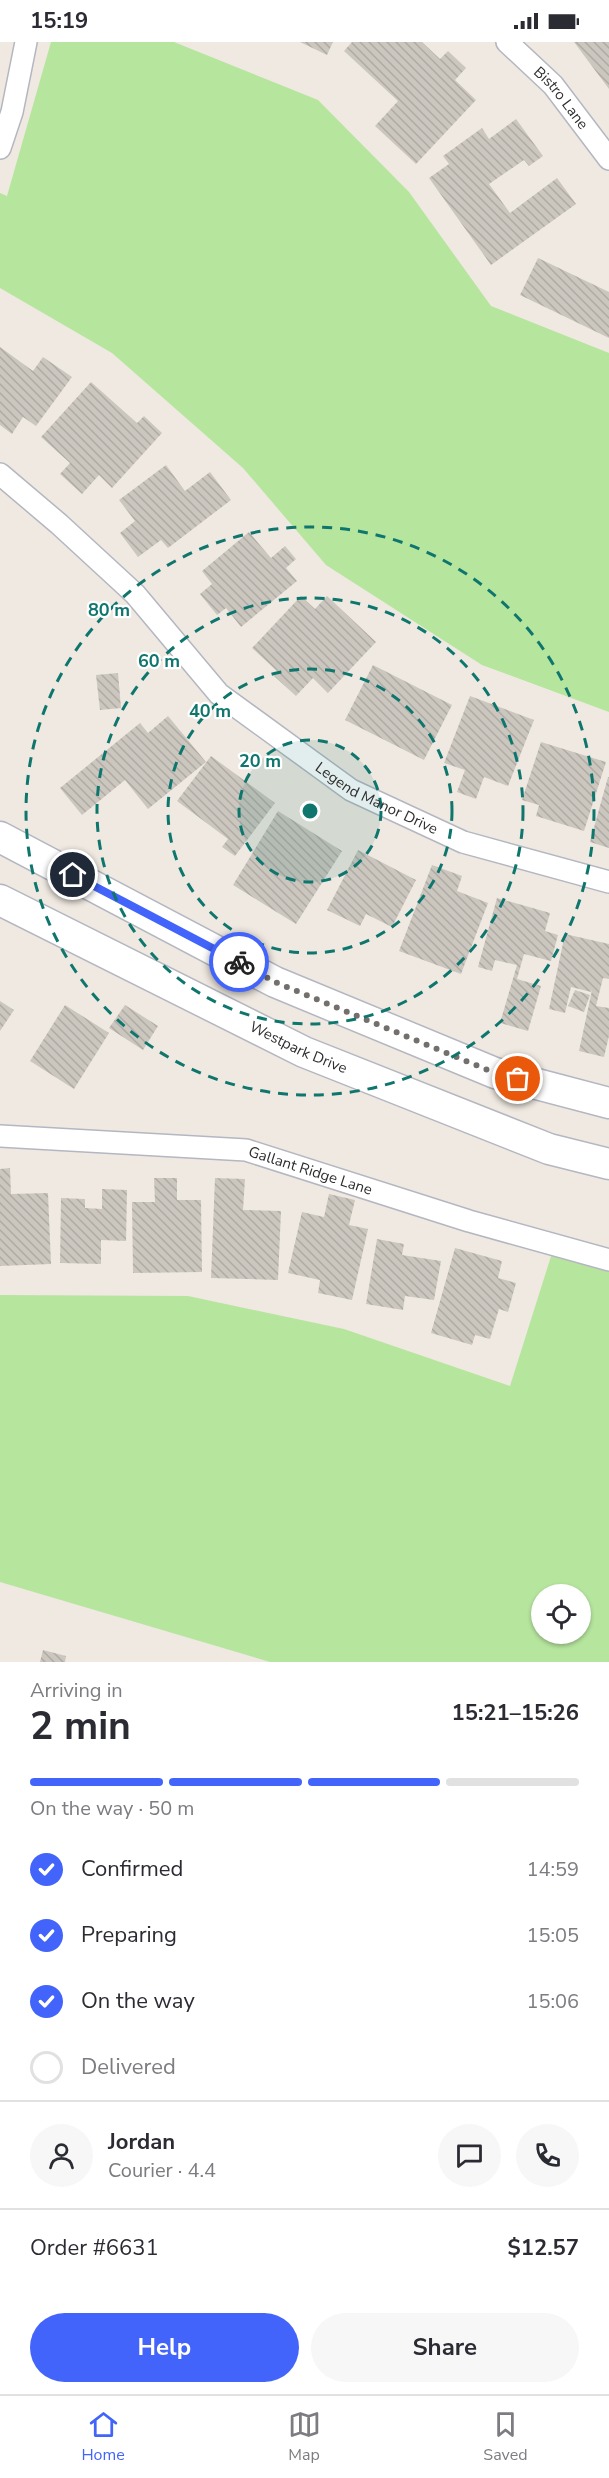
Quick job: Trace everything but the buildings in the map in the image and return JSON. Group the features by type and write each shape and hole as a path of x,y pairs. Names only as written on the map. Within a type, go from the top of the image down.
{"main road":[{"path":"0,837 275,982 495,1073 609,1103"},
{"name":"Westpark Drive","path":"0,900 304,1052 549,1149 609,1164"}],"street":[{"path":"0,148 12,112 26,42"},
{"name":"Bistro Lane","path":"507,42 554,85 609,159"},
{"name":"Legend Manor Drive","path":"0,474 59,524 135,594 219,694 351,790 464,842 609,882"},
{"name":"Gallant Ridge Lane","path":"0,1136 246,1150 469,1221 609,1260"}],"green space":[{"path":"51,42 174,42 318,100 409,192 491,306 609,353 609,712 482,665 326,565 243,468 112,353 0,288 0,193 7,196"},
{"path":"553,1250 609,1269 609,1662 270,1662 0,1582 0,1295 188,1296 344,1329 510,1386"}],"way so far":[{"path":"239,962 275,982 495,1073 518,1079"}],"route":[{"path":"73,875 239,962"}]}
